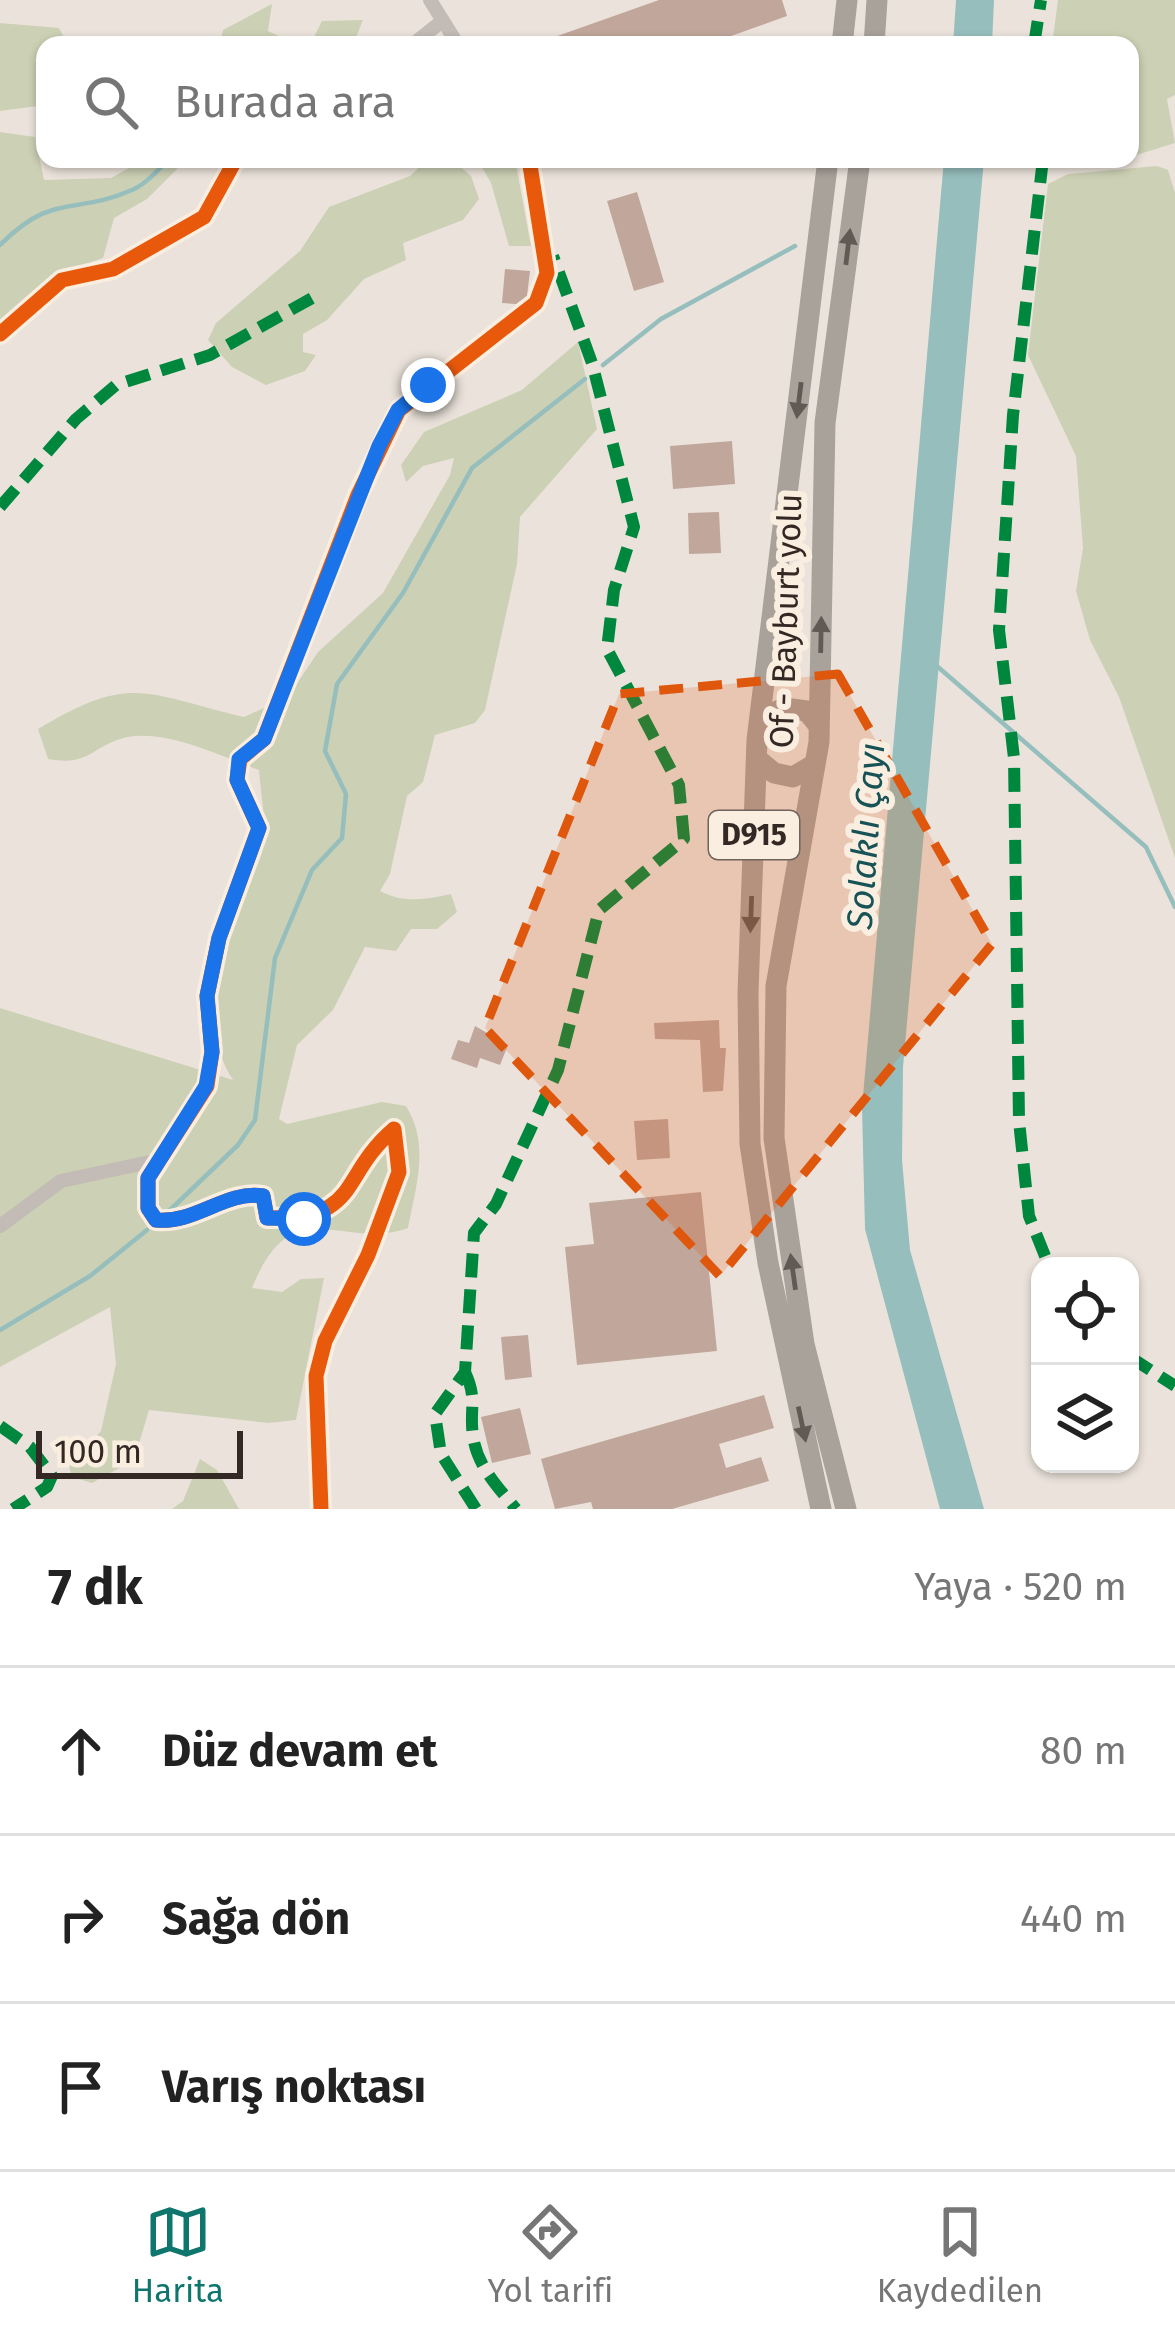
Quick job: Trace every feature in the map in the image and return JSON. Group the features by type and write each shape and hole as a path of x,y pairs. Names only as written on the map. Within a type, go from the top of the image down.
{"highway":[{"path":"839,36 847,0"},
{"path":"875,36 877,0"},
{"name":"Of - Bayburt yolu","path":"821,1509 768,1263 749,1144 748,992 760,720 828,168"},
{"name":"Of - Bayburt yolu","path":"846,1509 804,1344 774,1138 776,986 819,725 825,423 859,168"},
{"path":"760,720 784,708 807,711 819,725"},
{"path":"757,759 774,773 793,777 815,764"}],"street":[{"path":"430,0 451,36"},
{"path":"423,36 441,22"},
{"path":"0,334 62,280 113,269 204,217 231,168"},
{"path":"321,1509 316,1376 325,1340 368,1255 398,1172 394,1129 349,1193 329,1209 304,1219 267,1218 263,1196 248,1193 172,1222 156,1220 147,1195 159,1160 206,1086 212,1052 207,996 219,938 259,828 237,780 239,759 264,739 350,514 398,410 536,303 547,273 530,168"},
{"path":"0,1226 61,1181 159,1160"}],"highlighted area":[{"path":"838,674 992,944 720,1276 485,1028 619,694"}],"green space":[{"path":"1058,0 1175,0 1175,95 1167,99 1175,143 1139,154 1139,36 1053,36"},
{"path":"272,4 268,31 279,36 222,36 223,30"},
{"path":"363,20 357,36 314,36 322,21"},
{"path":"0,23 59,28 63,36 36,36 36,106 0,111"},
{"path":"0,132 35,137 36,168 41,168 44,180 111,178 129,168 178,168 147,199 114,218 103,258 57,274 0,327"},
{"path":"418,168 462,168 471,176 479,199 463,220 403,243 406,260 364,279 327,320 303,334 303,352 316,355 305,371 266,385 232,367 208,340 216,323 300,251 329,207 410,176"},
{"path":"482,168 517,168 531,246 509,246"},
{"path":"1168,170 1175,193 1175,858 1119,697 1090,640 1076,591 1083,548 1076,456 1028,355 1048,184 1068,174"},
{"path":"578,342 597,429 520,517 517,564 485,710 475,723 435,735 423,782 407,796 390,874 380,891 414,899 451,894 457,912 437,929 411,929 396,951 365,947 333,1010 297,1045 279,1119 287,1124 382,1102 406,1106 419,1150 408,1228 384,1233 302,1231 284,1239 268,1257 252,1288 282,1292 301,1279 324,1278 296,1420 269,1423 149,1410 134,1460 92,1483 72,1477 69,1467 101,1431 116,1364 110,1307 0,1367 0,1008 233,1080 217,1041 214,994 221,947 234,905 261,855 264,824 259,770 195,746 144,736 116,740 74,760 48,759 38,729 70,711 119,694 161,696 244,717 288,697 318,652 383,593 450,475 454,458 423,466 406,482 401,465 424,432 522,390"},
{"path":"200,1459 217,1470 239,1509 172,1509 183,1501"}],"water":[{"path":"956,0 994,0 992,36 954,36"},
{"path":"943,168 983,168 903,1067 902,1160 910,1250 984,1509 940,1509 865,1229 862,1108"}],"building":[{"path":"659,0 782,0 787,16 731,36 557,36"},
{"path":"637,192 664,282 634,291 607,201"},
{"path":"505,269 530,271 527,296 516,304 502,303"},
{"path":"732,441 735,484 673,489 670,446"},
{"path":"719,512 721,553 689,554 688,513"},
{"path":"719,1020 720,1048 726,1048 723,1091 703,1092 700,1040 655,1039 654,1023"},
{"path":"475,1026 508,1045 500,1065 480,1058 477,1068 451,1059 458,1040 469,1043"},
{"path":"668,1119 670,1158 637,1160 634,1121"},
{"path":"701,1192 717,1351 577,1365 565,1247 594,1244 589,1203"},
{"path":"528,1335 532,1377 505,1380 501,1337"},
{"path":"764,1395 774,1428 719,1444 726,1468 761,1457 769,1481 672,1509 593,1509 591,1502 555,1509 541,1459"},
{"path":"520,1408 531,1454 492,1463 481,1417"}],"waterway":[{"path":"0,245 35,217 112,198 137,187 160,168"},
{"path":"603,365 661,319 795,246"},
{"path":"169,1211 238,1145 255,1120 275,958 312,870 342,838 346,794 325,751 337,684 403,593 472,468 585,379"},
{"path":"938,667 1146,847 1175,907"},
{"path":"0,1330 90,1276 147,1230"}],"marked path":[{"path":"1035,36 1041,0"},
{"path":"1042,168 1013,415 999,630 1014,758 1019,1121 1029,1216 1045,1257"},
{"path":"476,1509 441,1454 435,1414 465,1372 474,1233 496,1204 558,1070 599,910 684,839 679,785 607,649 614,590 634,527 592,363 553,256"},
{"path":"0,507 76,419 116,385 210,355 321,293"},
{"path":"1139,1363 1175,1386"},
{"path":"465,1372 479,1457 516,1509"},
{"path":"0,1426 30,1447 52,1476 47,1487 13,1509"}],"cycle path":[{"path":"0,334 62,280 113,269 204,217 231,168"},
{"path":"321,1509 316,1376 325,1341 368,1255 399,1172 394,1129 334,1203 298,1216 267,1218 263,1196 249,1195 184,1217 156,1220 148,1208 148,1178 207,1086 212,1052 207,996 219,938 259,828 237,780 240,759 264,739 358,495 399,410 536,303 547,273 530,168"}],"route":[{"path":"304,1219 267,1218 263,1196 248,1193 172,1222 156,1220 148,1208 148,1178 206,1086 212,1052 207,996 226,907 248,868 259,828 237,780 239,759 264,739 311,609 379,446 398,410 428,385"}],"water label":[{"name":"Solaklı Çayı","path":"866,836"}]}
